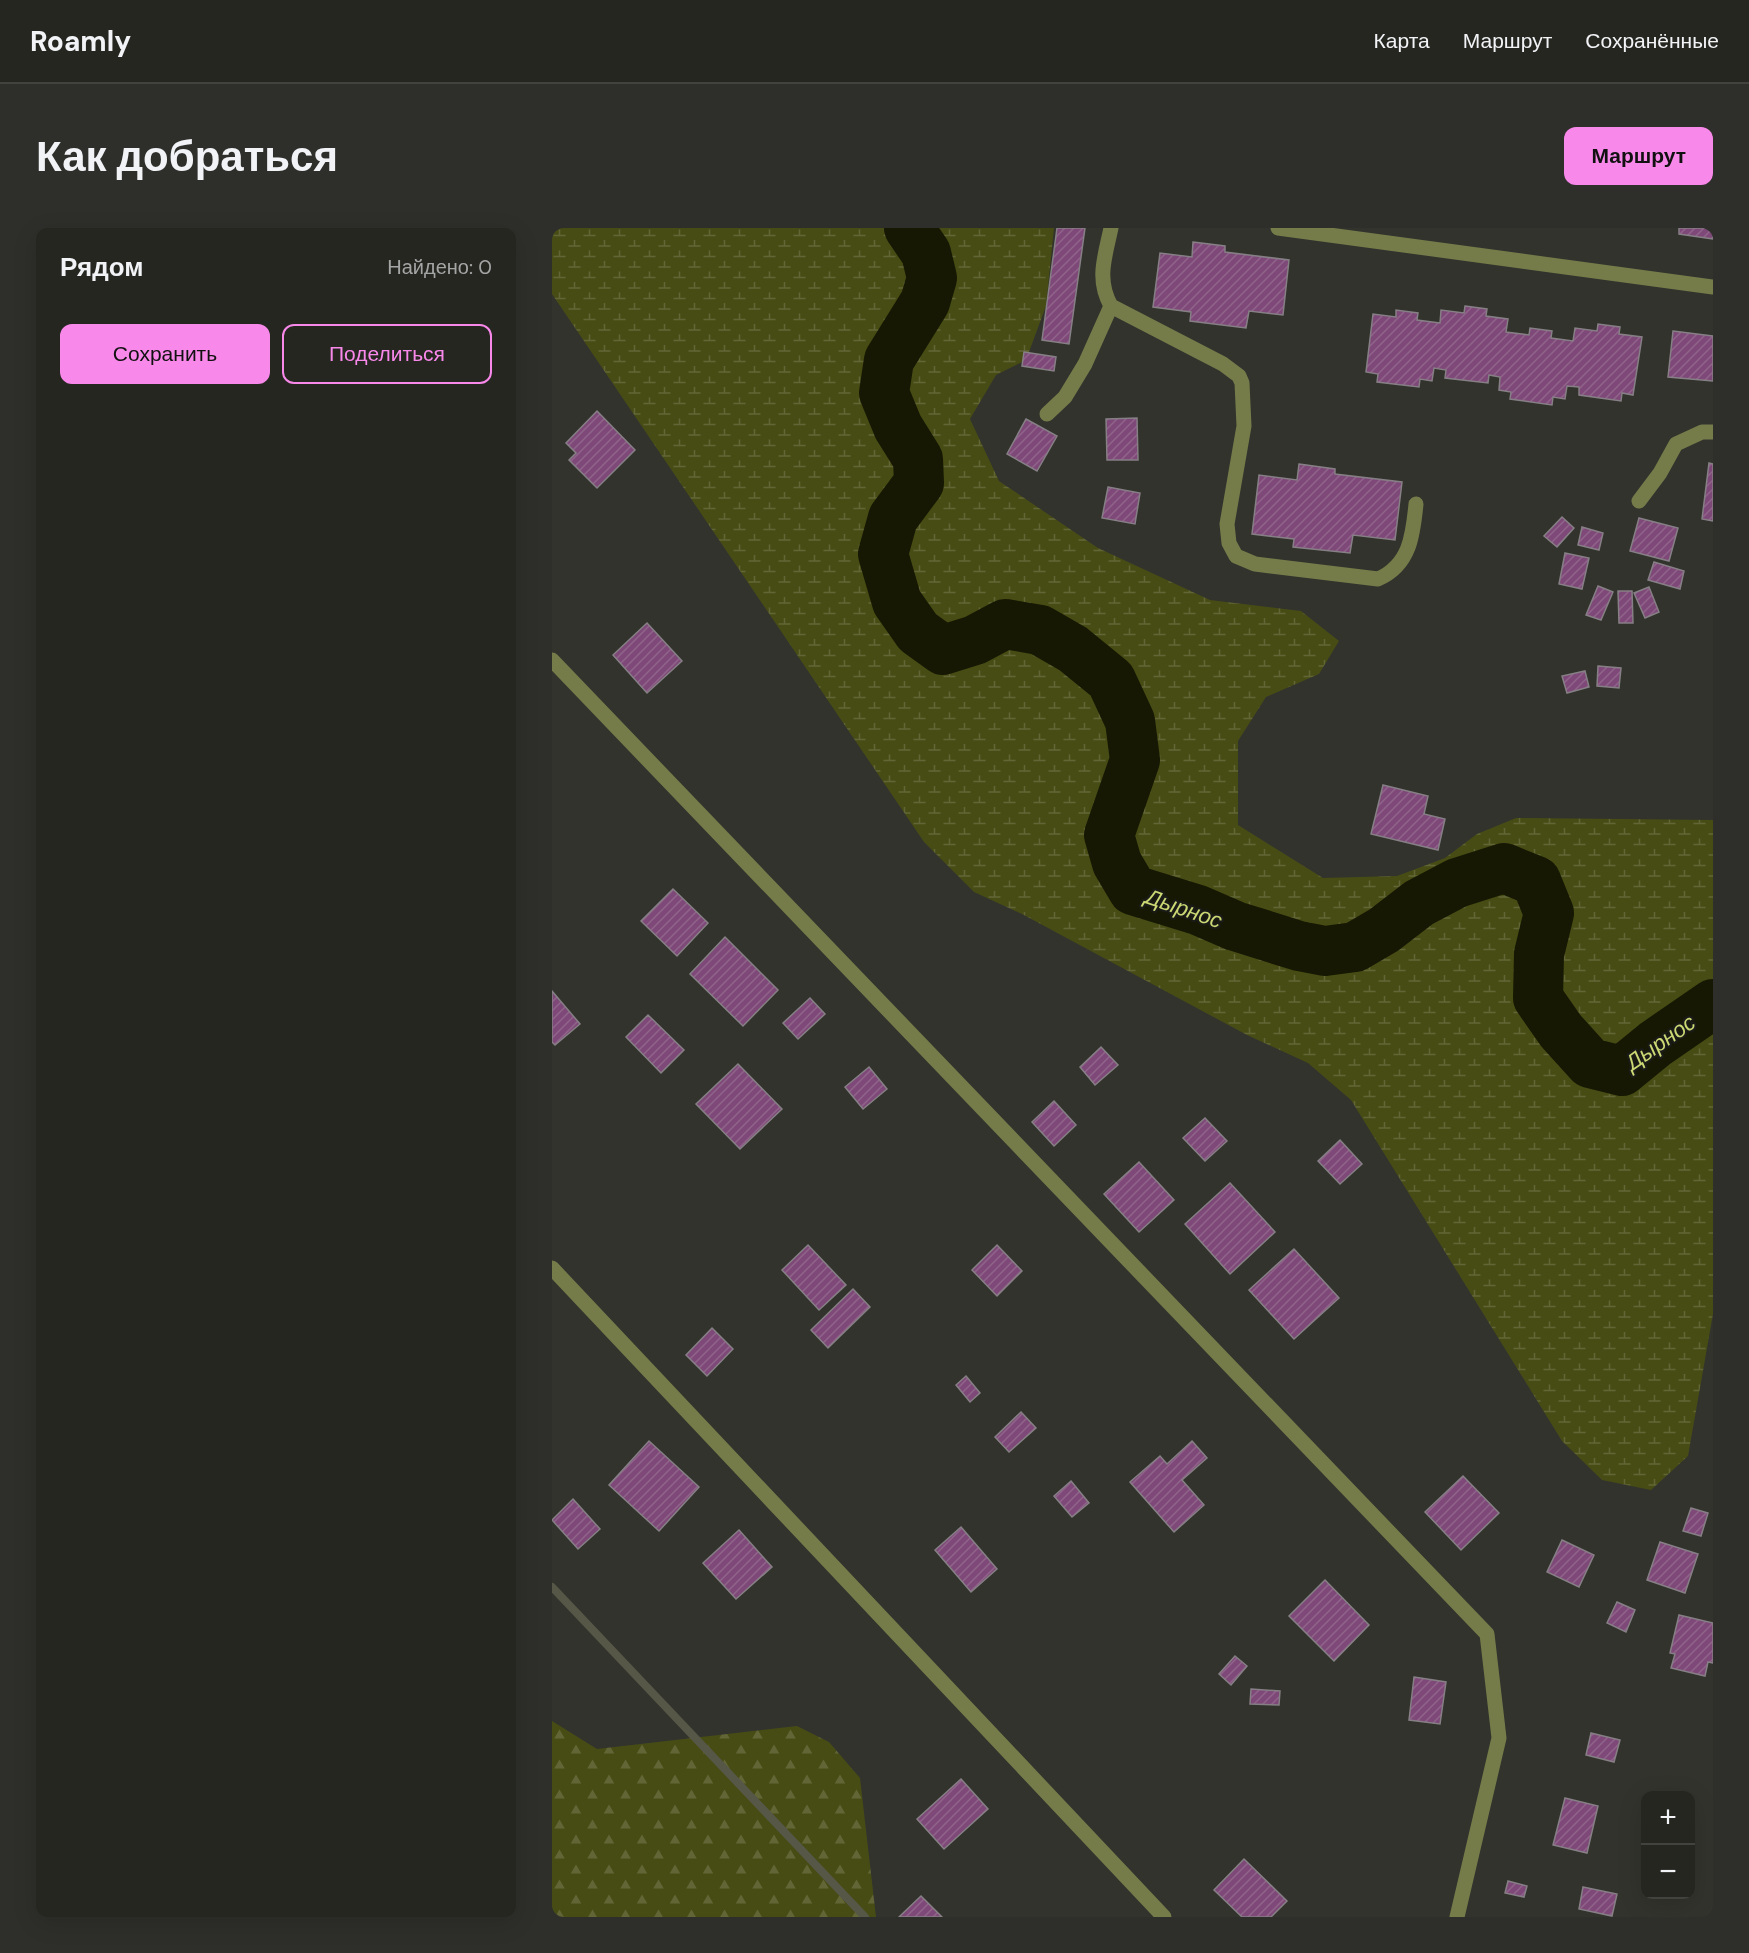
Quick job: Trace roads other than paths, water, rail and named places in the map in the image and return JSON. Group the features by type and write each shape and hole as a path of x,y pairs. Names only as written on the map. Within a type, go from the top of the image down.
{"street":[{"path":"1111,228 1102,284 1112,306 1223,364 1239,376 1242,383 1244,426 1227,525 1229,543 1236,556 1255,564 1378,579 1390,573 1403,560 1410,541 1416,504"},
{"path":"1278,228 1713,287"},
{"path":"1047,414 1065,397 1085,364 1112,306"},
{"path":"1639,501 1660,473 1676,444 1702,432 1713,432"},
{"path":"552,660 1487,1634 1499,1738 1457,1917"},
{"path":"552,1268 1164,1917"}],"waterway":[{"name":"Дырнос","path":"909,228 926,253 932,278 925,302 889,360 884,393 898,427 918,459 919,483 893,518 883,554 897,602 918,632 943,650 975,640 1005,624 1040,630 1073,649 1111,680 1130,721 1135,760 1109,835 1117,863 1133,890 1198,910 1235,926 1299,946 1325,951 1355,947 1384,930 1419,903 1457,883 1504,868 1536,881 1549,913 1539,954 1538,998 1561,1031 1590,1063 1622,1071 1655,1044 1713,1004"},
{"path":"552,1587 865,1917"}]}
